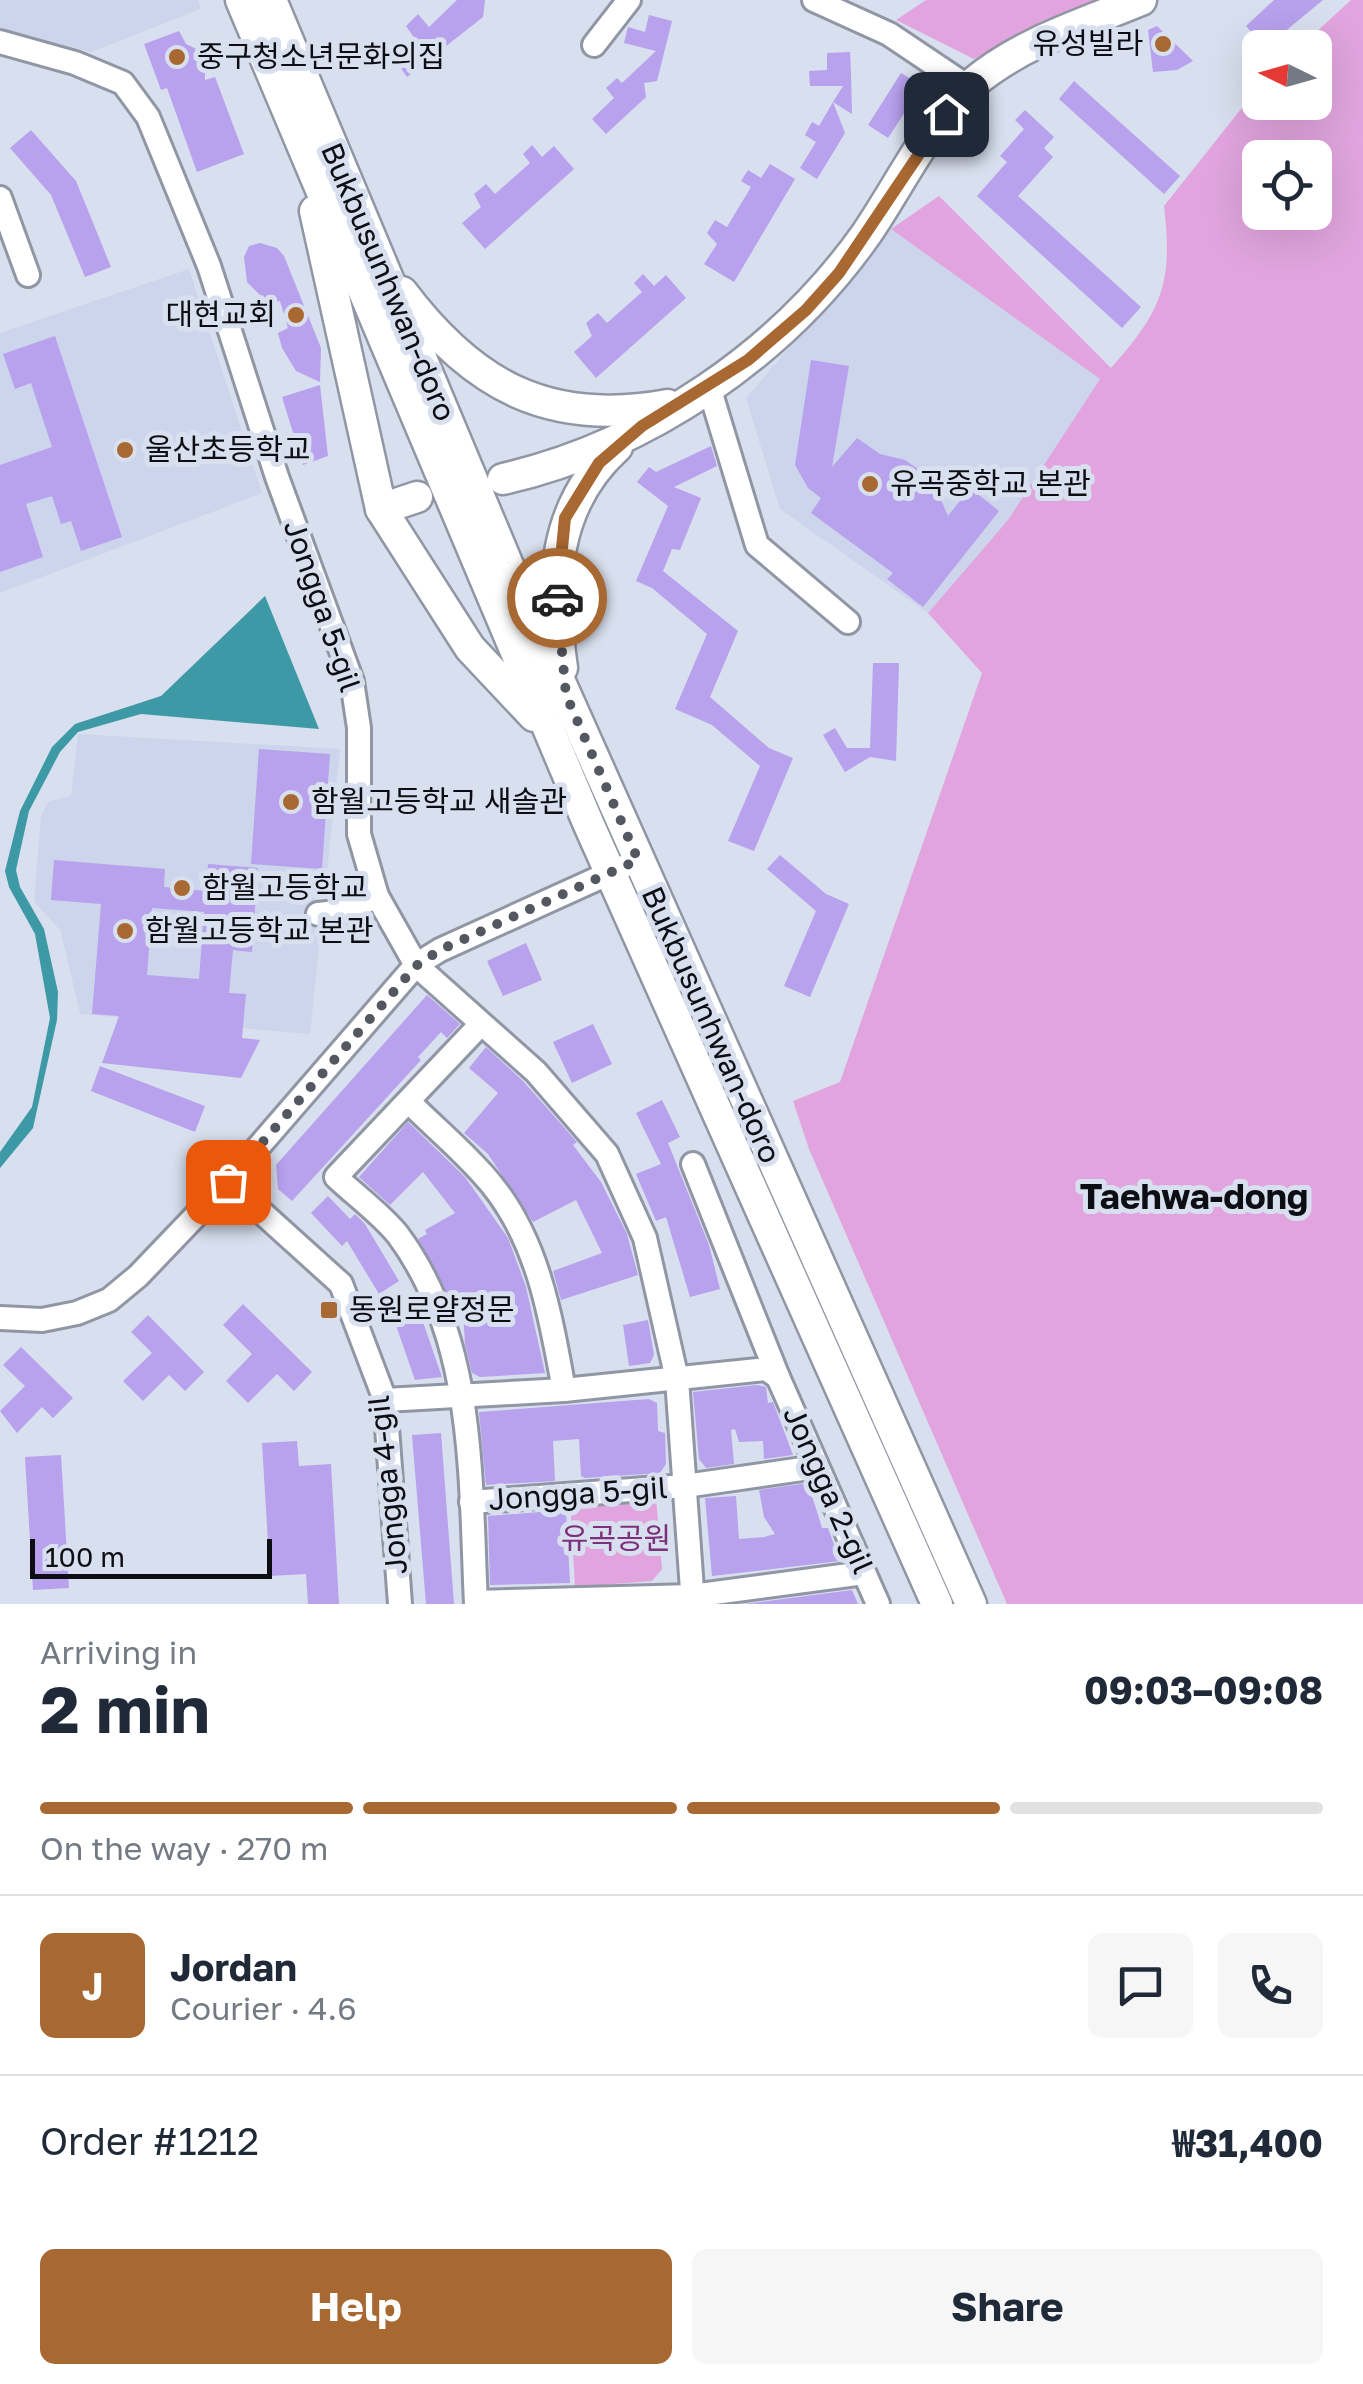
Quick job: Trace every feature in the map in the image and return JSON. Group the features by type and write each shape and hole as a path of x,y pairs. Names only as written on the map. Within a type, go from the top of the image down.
{"main road":[{"name":"Bukbusunhwan-doro","path":"241,0 547,729 937,1604"},
{"name":"Bukbusunhwan-doro","path":"271,0 566,695 970,1604"},
{"path":"503,479 585,454 710,387 778,335 839,273 968,87 1026,48 1137,1"},
{"path":"296,131 381,509 395,536 486,669 547,729"},
{"path":"381,265 435,330 497,386 528,400 590,410 681,402"},
{"path":"566,695 557,602 565,518 599,463 642,426"},
{"path":"381,509 418,497"}],"street":[{"path":"594,45 630,0"},
{"path":"814,0 889,34 968,87"},
{"name":"Jongga 5-gil","path":"0,42 75,63 123,83 148,117 209,266 277,477 352,682 359,728 359,834 377,896 416,966 536,1072 607,1154 645,1238 677,1379 692,1600"},
{"path":"0,198 28,275"},
{"path":"710,387 757,546 848,622"},
{"path":"0,1318 42,1320 109,1300 228,1182 416,966 440,950 638,860"},
{"path":"318,914 346,911 377,896"},
{"path":"480,1025 336,1177 396,1234 442,1310 462,1396 476,1603 692,1600 864,1574"},
{"path":"409,1102 494,1187 536,1264 549,1306 564,1390"},
{"name":"Jongga 2-gil","path":"692,1164 816,1468 878,1604"},
{"name":"Jongga 4-gil","path":"228,1182 341,1284 385,1400 400,1604"},
{"name":"Jongga 2-gil","path":"385,1400 564,1390 766,1370 778,1377"},
{"name":"Jongga 5-gil","path":"472,1502 684,1486 816,1468"}],"shaded area":[{"path":"0,0 198,0 201,9 91,52 0,29"},
{"path":"891,229 1100,379 1008,520 928,613 780,509 746,398"},
{"name":"울산초등학교","path":"189,269 262,493 0,593 0,333"},
{"name":"함월고등학교","path":"78,734 340,749 310,1034 80,1014 61,931 34,901 41,816 48,802 71,796"}],"green space":[{"path":"926,0 1099,0 974,59 896,20"},
{"path":"1351,0 1363,0 1363,1604 1007,1604 809,1149 793,1101 840,1082 982,673 928,613 1008,520 1100,379 891,229 939,196 1111,368 1142,329 1160,294 1167,255 1164,206 1242,108 1242,120 1332,120 1332,30 1318,30"},
{"name":"유곡공원","path":"570,1497 656,1498 662,1569 652,1581 575,1587"}],"water":[{"path":"265,596 319,729 141,714 78,732 60,752 29,811 16,870 20,887 44,929 58,992 57,1020 33,1128 0,1168 0,1152 32,1107 50,1018 35,934 9,887 5,871 20,811 52,747 75,724 161,696"}],"building":[{"path":"457,0 485,0 483,17 407,77 394,58 415,39 406,26 418,14 429,27"},
{"path":"1274,0 1323,0 1287,30 1249,30 1246,26"},
{"path":"649,15 672,21 657,81 644,83 646,97 606,134 592,119 614,98 606,88 617,78 622,83 656,51 624,43 628,27 645,32"},
{"name":"유성빌라","path":"1157,26 1193,61 1177,70 1153,72 1148,30"},
{"path":"179,31 186,44 205,53 205,80 215,77 244,154 197,172 167,88 161,90 144,44"},
{"path":"850,52 852,114 833,102 843,86 810,86 809,71 827,70 827,53"},
{"path":"901,73 922,86 888,138 868,125"},
{"path":"1074,81 1180,176 1164,194 1059,99"},
{"path":"833,102 845,133 817,179 800,168 816,142 805,135 812,122 819,126"},
{"path":"1025,110 1054,137 1044,148 1053,157 1018,196 1141,307 1122,328 977,196 1007,162 1000,156 1024,129 1015,120"},
{"path":"31,130 76,181 111,267 85,277 51,195 10,148"},
{"path":"532,145 542,157 554,146 574,169 485,249 462,223 481,207 474,194 486,184 495,194 530,163 523,154"},
{"path":"770,164 795,179 734,282 704,264 717,244 707,233 715,220 727,227 751,187 741,181 748,170 761,178"},
{"name":"대현교회","path":"260,243 277,248 284,256 321,348 320,382 296,371 282,348 278,333 288,328 280,301 268,303 247,282 244,257 249,246"},
{"path":"643,274 654,286 666,275 686,298 596,378 574,352 592,336 586,323 598,313 607,323 642,292 634,283"},
{"name":"울산초등학교","path":"55,336 122,537 81,551 71,521 61,524 52,496 26,504 43,557 0,572 0,465 52,447 31,383 15,389 3,354"},
{"name":"유곡중학교 본관","path":"811,360 849,366 832,467 857,438 880,454 905,460 932,479 948,516 970,488 999,511 923,607 887,579 893,573 811,513 821,498 808,488 795,465"},
{"path":"320,385 328,456 303,465 282,397"},
{"path":"711,446 717,466 674,487 701,498 680,550 672,549 663,571 738,631 710,697 769,748 793,758 754,851 728,841 760,766 712,725 675,709 707,634 652,588 636,581 668,506 637,482 649,467 656,472"},
{"path":"873,663 899,663 896,761 870,757 845,772 823,735 835,728 847,748 870,748"},
{"name":"함월고등학교 새솔관","path":"259,749 330,754 322,869 251,864"},
{"path":"780,855 826,894 849,904 810,997 784,986 816,911 767,869"},
{"name":"함월고등학교 본관","path":"54,860 165,869 164,887 206,891 208,864 258,868 252,952 233,950 229,993 246,994 242,1038 260,1040 241,1078 102,1063 119,1016 92,1014 101,904 51,900","holes":["152,908 204,912 199,979 147,975"]},
{"path":"526,943 542,980 503,996 487,961"},
{"path":"427,995 460,1024 447,1038 441,1032 418,1057 421,1060 292,1201 278,1189 276,1165"},
{"path":"593,1024 612,1064 572,1083 553,1042"},
{"path":"486,1047 523,1081 577,1142 573,1145 601,1182 627,1234 638,1275 561,1300 553,1271 602,1253 576,1200 533,1222 488,1154 464,1133 498,1093 469,1068"},
{"path":"100,1066 205,1106 195,1132 91,1091"},
{"path":"662,1100 680,1137 668,1143 709,1245 720,1289 690,1297 666,1217 656,1221 636,1174 661,1164 636,1113"},
{"path":"408,1122 465,1177 508,1238 526,1287 545,1373 480,1377 472,1373 465,1344 462,1295 450,1300 418,1239 427,1234 425,1230 455,1213 423,1172 390,1205 359,1177"},
{"path":"328,1196 350,1219 355,1214 365,1224 399,1281 379,1294 347,1241 342,1246 311,1213"},
{"path":"416,1302 442,1377 415,1380 391,1311"},
{"path":"243,1304 312,1372 294,1391 277,1374 248,1403 226,1381 252,1354 223,1325"},
{"path":"148,1315 204,1372 185,1391 169,1375 143,1401 123,1381 152,1353 131,1332"},
{"path":"648,1320 654,1355 650,1363 629,1366 623,1325"},
{"path":"21,1347 73,1398 53,1418 42,1407 17,1433 0,1411 25,1386 3,1365"},
{"path":"766,1387 768,1403 773,1402 793,1455 764,1459 763,1441 739,1442 735,1429 731,1430 734,1464 706,1468 699,1459 693,1392"},
{"path":"649,1399 657,1403 658,1431 665,1433 666,1464 660,1473 585,1478 581,1476 579,1439 553,1441 555,1481 486,1485 479,1412"},
{"path":"441,1433 454,1604 426,1604 412,1435"},
{"path":"297,1441 299,1466 331,1464 339,1604 308,1604 306,1574 270,1576 262,1443"},
{"path":"61,1455 69,1588 33,1590 25,1457"},
{"path":"808,1483 822,1528 828,1528 840,1561 712,1576 705,1498 736,1496 739,1539 764,1537 775,1534 764,1517 759,1490"},
{"path":"566,1510 570,1583 490,1585 488,1516"},
{"path":"852,1590 858,1604 745,1604"}],"way so far":[{"path":"228,1182 416,966 440,950 638,860 566,695 557,598"}],"place":[{"name":"유성빌라","path":"1163,44"},
{"name":"중구청소년문화의집","path":"177,57"},
{"name":"대현교회","path":"296,315"},
{"name":"울산초등학교","path":"125,450"},
{"name":"유곡중학교 본관","path":"870,484"},
{"name":"함월고등학교 새솔관","path":"291,802"},
{"name":"함월고등학교","path":"182,888"},
{"name":"함월고등학교 본관","path":"125,931"},
{"name":"동원로얄정문","path":"329,1310"}],"district":[{"name":"Taehwa-dong","path":"1194,1197"}],"route":[{"path":"557,598 565,518 599,463 642,426 748,360 806,310 839,273 946,114"}]}
